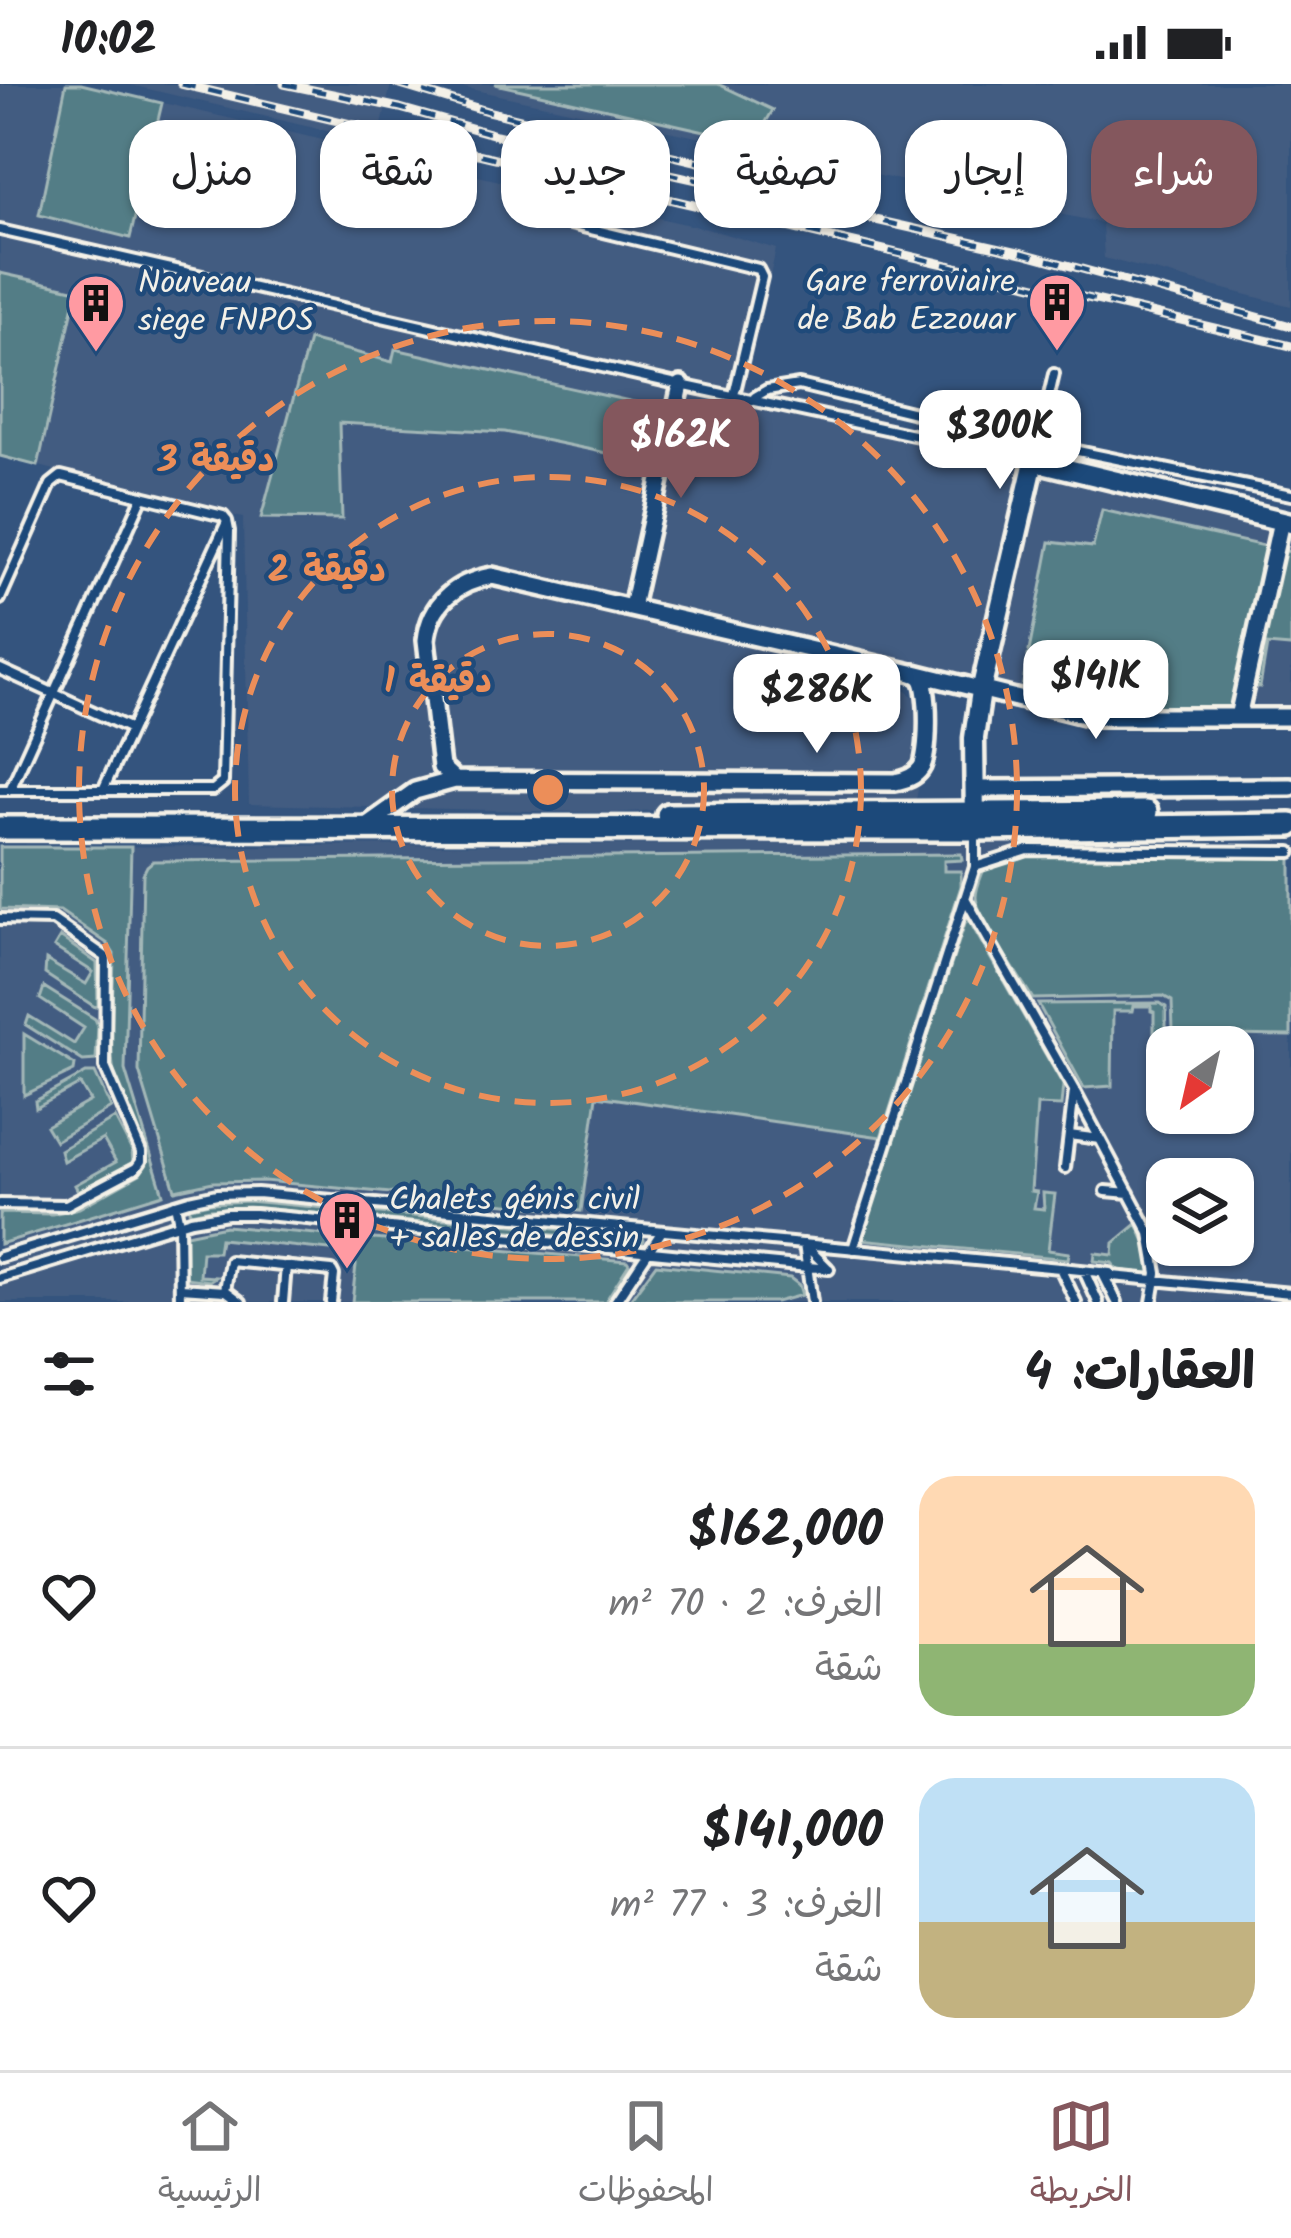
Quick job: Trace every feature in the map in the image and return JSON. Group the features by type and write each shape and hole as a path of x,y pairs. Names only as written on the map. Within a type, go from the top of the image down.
{"main road":[{"path":"0,828 974,810 1291,813"},
{"path":"974,810 1291,825"},
{"path":"0,817 369,823"}],"street":[{"path":"632,608 681,385"},
{"path":"1238,717 1286,522 1037,452 982,691 974,738 974,810 1291,787"},
{"path":"454,780 441,767 426,640 433,612 444,598 459,585 493,576 1092,716 1291,717"},
{"path":"369,823 415,791 454,780 908,779 918,773 928,753 925,688 912,673"}],"lane":[{"path":"588,228 758,268 762,277 734,395"},
{"path":"0,230 681,385 1291,495"},
{"path":"1037,452 1054,374"},
{"path":"752,398 799,385 1037,452"},
{"path":"0,598 61,476 143,496 223,516 230,531 223,782 213,790 5,790 143,496"},
{"path":"103,790 227,521"},
{"path":"0,669 131,729"},
{"path":"853,1249 975,867 974,810"},
{"path":"975,867 1028,850 1291,852"},
{"path":"965,898 1081,1096 1153,1242 1157,1280 1152,1302"},
{"path":"0,919 53,920 106,957 105,1067 141,1161 66,1205 0,1204"},
{"path":"1065,1168 1081,1096"},
{"path":"1069,1135 1100,1139"},
{"path":"1106,1191 1129,1193"},
{"path":"0,1257 175,1204 217,1194 256,1193 1291,1293"},
{"path":"175,1204 181,1302"},
{"path":"0,1278 179,1223 255,1214 829,1269 804,1244"},
{"path":"615,1302 662,1231"},
{"path":"804,1244 812,1302"},
{"path":"225,1291 230,1261 286,1266 332,1271 332,1302"},
{"path":"283,1302 286,1266"},
{"path":"1060,1268 1076,1302"},
{"path":"1083,1270 1098,1302"},
{"path":"1102,1272 1117,1302"},
{"path":"181,1288 225,1291 241,1302"}],"shaded area":[{"path":"0,84 81,84 236,120 129,120 129,228 296,228 296,134 320,139 320,228 477,228 477,176 501,181 501,228 670,228 670,221 715,231 776,249 745,388 1277,511 1233,712 1095,711 624,596 624,617 888,678 934,712 915,804 785,800 616,813 249,804 243,518 0,456"},
{"path":"127,84 391,84 383,120 320,120 320,129 296,120"},
{"path":"447,84 1291,84 1291,306 1104,258 1102,228 1257,228 1257,120 1091,120 1091,221 1067,216 1067,120 905,120 905,181 881,176 881,120 694,120 694,136 670,131 670,120 617,120"},
{"path":"1265,638 1291,641 1291,708 1257,708 1254,697"},
{"path":"1291,845 1291,1302 0,1302 0,847"}],"green space":[{"path":"66,84 162,103 158,120 129,120 130,238 39,215"},
{"path":"495,84 718,84 773,110 767,120 694,120 694,129"},
{"path":"0,273 77,290 38,466 0,456"},
{"path":"309,340 392,362 395,349 661,408 650,462 505,432 339,423 342,519 261,518"},
{"path":"1102,510 1291,552 1291,647 1267,645 1260,687 1239,684 1233,712 1095,711 1021,693 1050,542 1093,547"},
{"path":"0,847 131,847 125,1070 163,1194 0,1244 0,1213 52,1214 79,1208 140,1174 146,1164 113,1069 114,954 108,944 60,911 0,909"},
{"path":"961,854 962,860 944,861 944,871 961,871 961,886 881,1137 597,1096 581,1211 264,1181 213,1182 175,1190 139,1071 143,874 153,861"},
{"path":"1034,854 1291,856 1291,1036 1254,1035 1254,1026 1173,1026 1172,1001 1163,996 1033,999 991,932 976,897 984,869"},
{"path":"967,917 1063,1085 1061,1106 1037,1105 1031,1191 1037,1192 1034,1208 1044,1209 1043,1193 1055,1194 1048,1250 1069,1253 1068,1259 860,1239"},
{"path":"60,937 97,963 95,1007 45,974 46,960 86,984 93,972 54,947"},
{"path":"44,987 95,1019 96,1060 83,1061 26,1025 29,1016 74,1044 84,1028 40,999"},
{"path":"1160,1003 1166,1007 1166,1026 1154,1026 1151,1006 1113,1011 1112,1086 1084,1088 1038,1004"},
{"path":"24,1034 75,1065 74,1071 24,1095"},
{"path":"86,1073 95,1073 111,1108 55,1141 46,1126 90,1101 80,1084 36,1108 35,1101"},
{"path":"115,1118 133,1162 78,1191 75,1185 116,1162 103,1139 63,1161 60,1150"},
{"path":"248,1201 644,1240 248,1207 189,1210 209,1203"},
{"path":"1137,1224 1151,1274 1094,1261 1095,1253 1113,1255 1114,1243"},
{"path":"225,1226 629,1264 605,1302 352,1302 356,1265 340,1263 340,1251 220,1239 218,1252 202,1252 200,1276 216,1277 210,1281 186,1278 186,1234"},
{"path":"656,1264 790,1278 802,1295 776,1302 628,1302"}],"railway":[{"path":"181,84 1291,346"},
{"path":"284,84 1023,253 1291,326"},
{"path":"397,84 694,161"}],"place":[{"name":"Gare ferroviaire de Bab Ezzouar","path":"1057,353"},
{"name":"Nouveau siege FNPOS","path":"96,354"},
{"name":"Chalets génis civil + salles de dessin","path":"347,1271"}]}
